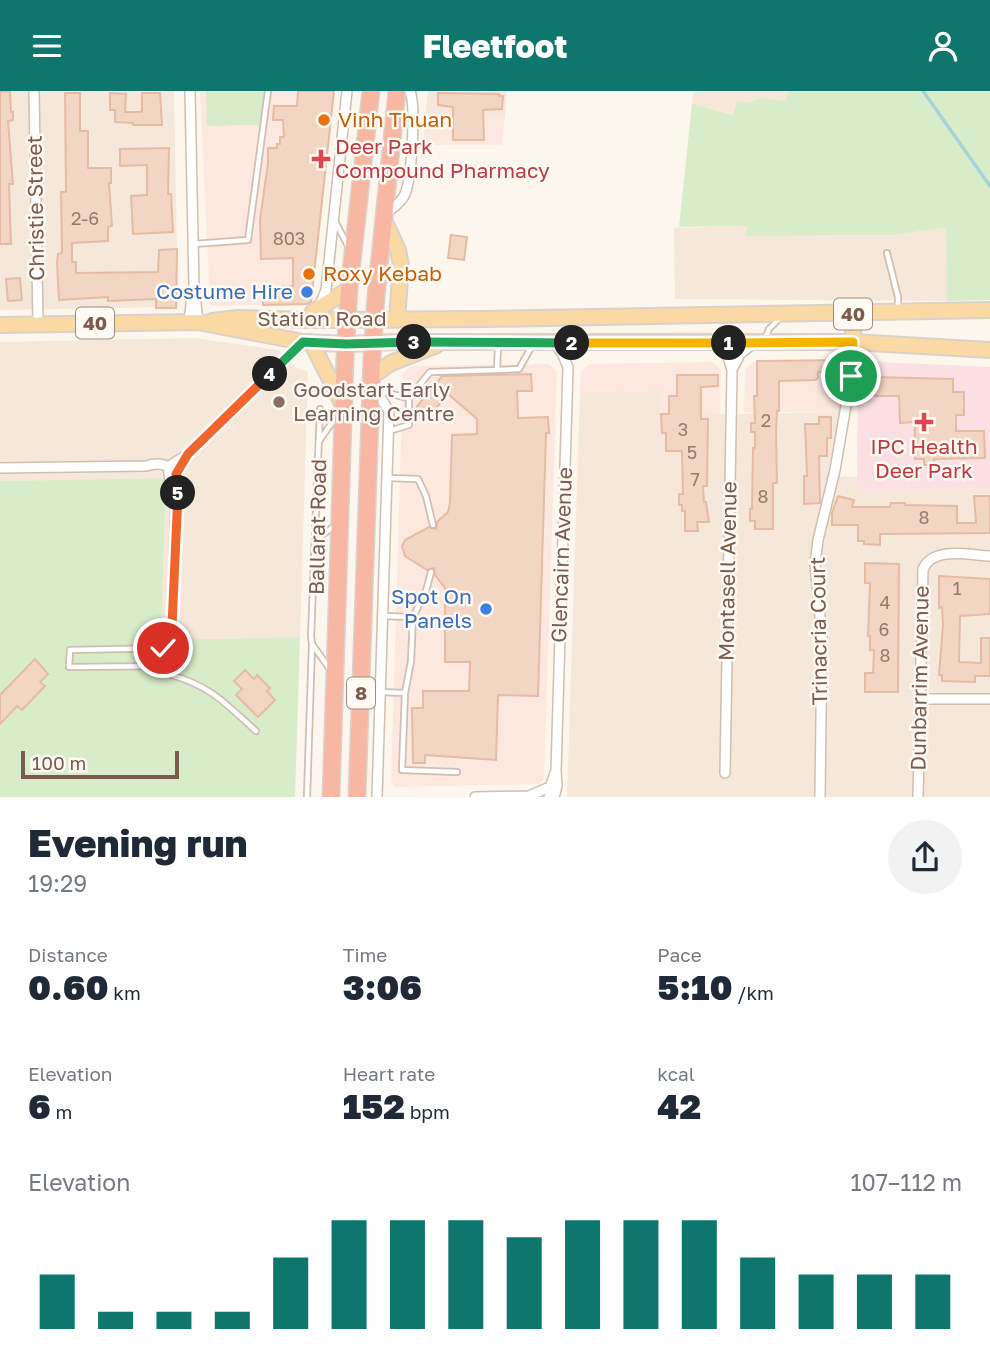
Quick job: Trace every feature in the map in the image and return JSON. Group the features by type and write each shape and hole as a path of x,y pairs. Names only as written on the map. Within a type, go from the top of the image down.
{"highway":[{"name":"Ballarat Road","path":"331,797 347,320 371,91"},
{"name":"8","path":"358,797 374,319 397,91"}],"main road":[{"path":"384,217 398,250 401,265 397,320"},
{"path":"312,316 349,289"},
{"name":"Station Road","path":"0,325 196,322 312,316 347,320 397,320 990,310"},
{"path":"853,314 853,342"},
{"name":"Station Road","path":"196,322 307,342 346,344 853,342 987,351"},
{"path":"307,342 343,406"},
{"path":"373,383 391,363 445,342"}],"street":[{"name":"Christie Street","path":"34,91 38,324"},
{"path":"190,91 196,322"},
{"path":"312,316 325,294 348,91"},
{"path":"384,217 407,189 414,113 410,91"},
{"path":"171,472 307,342"},
{"name":"Glencairn Avenue","path":"549,797 556,790 568,367 553,342"},
{"name":"Trinacria Court","path":"820,797 822,637 815,564 835,470 853,342"},
{"name":"Montasell Avenue","path":"718,343 727,354 732,370 725,773"},
{"path":"732,370 740,354 759,343"},
{"path":"373,383 389,411 377,797"},
{"path":"0,468 146,466 171,472"},
{"path":"171,472 176,504 171,648"},
{"name":"Dunbarrim Avenue","path":"918,797 922,578 927,560 935,555 990,556"},
{"path":"360,710 381,692"},
{"path":"920,699 990,699"},
{"path":"475,797 531,796 550,787 556,772"}],"lane":[{"path":"193,244 248,240 268,91"},
{"path":"334,218 354,256"},
{"path":"887,253 897,292 898,313"},
{"path":"759,343 784,314"},
{"path":"389,431 409,425 409,398 430,372 519,369 534,342"},
{"path":"497,370 498,343"},
{"path":"373,383 409,398"},
{"path":"318,442 343,406"},
{"path":"307,797 320,409"},
{"path":"387,477 418,479 426,496 433,525"},
{"path":"314,541 340,522"},
{"path":"431,572 414,617 411,661 405,693 402,770 457,772"},
{"path":"383,616 414,617"},
{"path":"312,644 336,677"},
{"path":"171,666 69,667 69,650 171,648 171,666 171,675 211,690 256,731"},
{"path":"381,692 405,693"}],"shaded area":[{"path":"0,91 174,91 178,307 0,310"},
{"path":"200,91 335,91 310,304 210,306"},
{"path":"428,91 507,91 505,116 425,116"},
{"path":"693,91 788,91 787,101 761,98 746,103 733,115 692,104"},
{"path":"425,116 505,116 502,145 423,145"},
{"path":"747,226 746,236 896,235 946,227 947,301 675,299 674,228"},
{"path":"194,338 278,350 295,367 308,372 300,637 161,640 166,478 0,481 0,342"},
{"path":"849,361 840,412 744,412 745,370 753,362"},
{"name":"IPC Health Deer Park","path":"858,361 990,367 990,488 857,490"},
{"path":"713,362 721,370 720,414 660,415 660,390 580,392 581,372 589,364"},
{"path":"549,364 557,372 544,779 539,784 395,787 391,782 403,374 412,366"},
{"path":"660,390 660,415 840,412 828,476 857,477 857,490 990,488 990,797 567,797 580,392"}],"green space":[{"path":"206,91 264,91 261,125 207,126"},
{"path":"788,91 990,91 990,300 947,301 946,227 896,235 745,236 747,226 679,227 692,104 733,115 737,101 746,103 761,98 786,101"},
{"path":"166,478 161,640 300,637 295,797 0,797 0,481"}],"building":[{"path":"10,91 13,112 13,120 8,121 13,184 9,184 11,244 0,244 0,92"},
{"path":"298,91 334,91 311,302 263,305 263,288 293,286 293,258 261,259 260,220 268,148 277,148 280,137 284,137 283,120 273,120 274,106 297,106"},
{"path":"65,93 80,93 80,131 88,131 88,168 111,168 109,183 112,226 108,227 108,241 72,243 72,262 76,262 76,273 158,272 159,250 177,249 176,308 156,308 156,299 108,301 108,297 59,300 57,262 58,254 62,253 61,192 66,192"},
{"path":"110,93 126,94 125,112 142,112 142,93 160,93 162,125 115,122 115,110 110,110"},
{"path":"438,93 499,94 503,96 502,109 483,110 484,140 453,140 453,107 438,105"},
{"path":"169,148 168,194 171,194 173,232 133,234 131,196 147,195 147,165 120,166 120,149"},
{"path":"451,235 467,237 464,260 448,258"},
{"path":"20,278 22,300 8,301 6,279"},
{"path":"845,360 842,371 818,372 818,378 815,380 779,381 777,483 773,483 773,529 755,529 755,521 750,521 755,448 755,432 751,432 751,423 755,423 757,361"},
{"path":"531,374 532,391 517,391 518,418 548,417 549,433 546,433 538,696 498,695 496,760 425,755 425,763 413,763 412,708 423,708 423,691 469,691 470,662 445,662 445,588 435,575 434,568 427,570 405,556 402,546 405,540 429,527 436,529 437,522 448,512 452,435 477,434 477,419 448,394 426,420 414,410 442,376"},
{"path":"677,375 718,375 718,386 701,387 701,419 708,419 707,486 703,486 709,522 697,522 698,531 685,531 685,511 682,511 682,505 679,505 679,494 683,494 682,451 666,451 666,433 662,433 661,414 669,414 669,396 677,396"},
{"path":"874,377 953,379 953,392 964,392 964,415 956,415 956,431 984,431 985,458 934,459 935,465 924,465 924,459 915,459 915,422 900,423 899,396 875,396"},
{"path":"819,417 831,417 831,438 827,438 827,456 819,456 820,503 804,504 804,476 807,476 805,424 819,424"},
{"path":"838,496 854,500 852,507 890,507 891,503 957,506 957,523 976,523 974,496 990,496 990,533 880,534 880,545 864,544 864,541 858,541 858,525 832,525 832,513"},
{"path":"865,563 899,564 898,692 865,692 865,673 873,673 874,650 870,650 868,636 870,583 865,583"},
{"path":"939,576 990,579 990,614 960,616 959,662 981,663 981,638 990,638 990,676 975,676 975,682 942,681 942,675 939,675 943,625 942,607 939,608"},
{"path":"35,659 48,674 40,682 45,686 22,710 17,706 0,724 0,695"},
{"path":"245,670 254,679 257,675 270,688 267,691 275,700 258,717 236,695 242,689 234,681"}],"waterway":[{"path":"923,91 990,186"}],"place":[{"name":"Vinh Thuan","path":"324,120"},
{"name":"Deer Park Compound Pharmacy","path":"321,159"},
{"name":"Roxy Kebab","path":"309,274"},
{"name":"Costume Hire","path":"307,292"},
{"name":"Goodstart Early Learning Centre","path":"279,402"},
{"name":"IPC Health Deer Park","path":"924,422"},
{"name":"Spot On Panels","path":"486,609"}],"route":[{"path":"163,648 171,648 179,483 176,474 188,454 303,342 853,342 851,376"}]}
